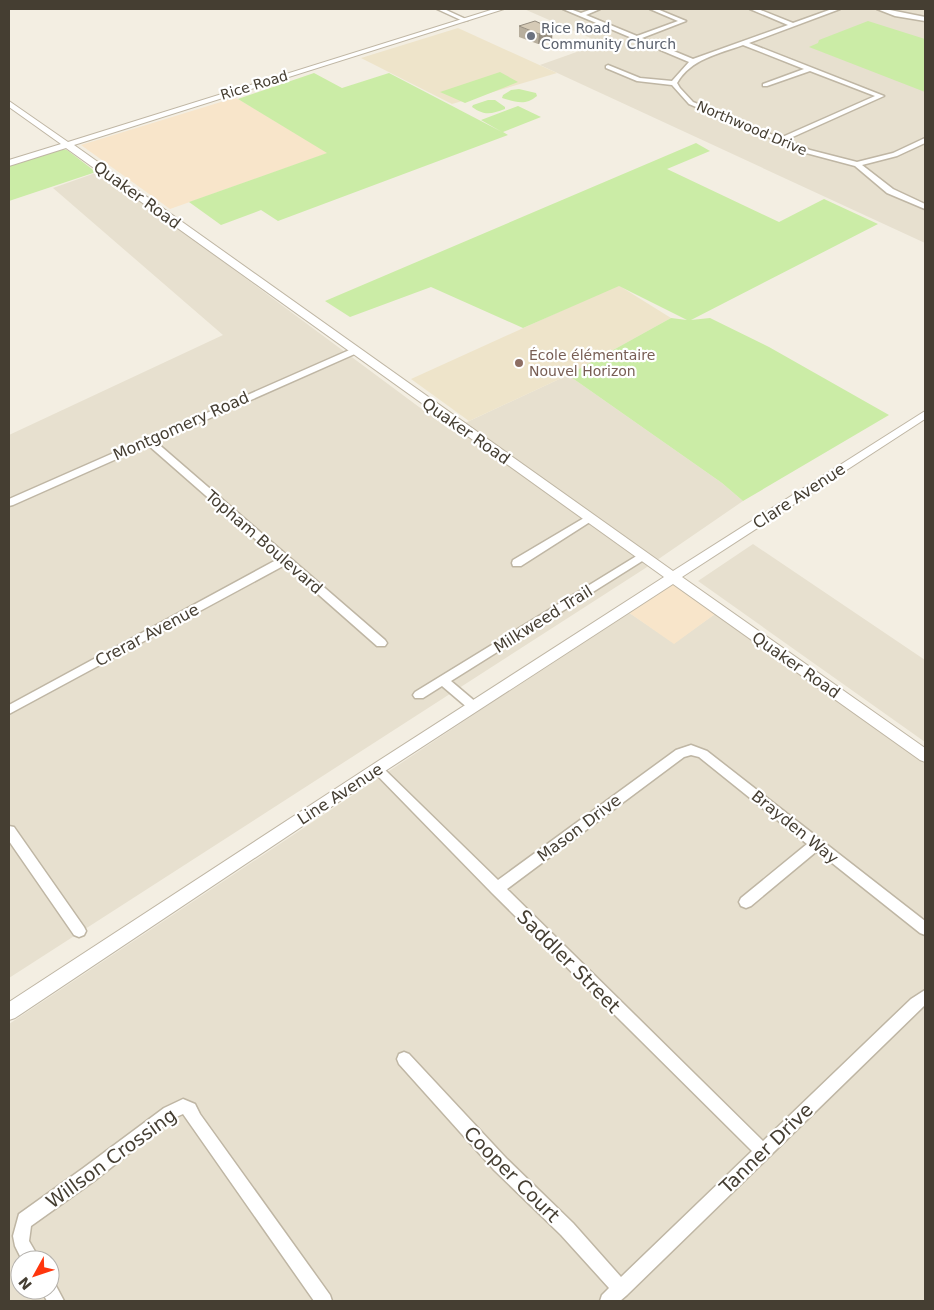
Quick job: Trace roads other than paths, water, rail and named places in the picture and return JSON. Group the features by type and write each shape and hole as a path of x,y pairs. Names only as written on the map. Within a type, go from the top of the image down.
{"street":[{"path":"440,9 465,20"},
{"name":"Rice Road","path":"9,163 500,9"},
{"path":"566,9 693,61"},
{"path":"580,15 597,9"},
{"path":"637,38 683,21 654,9"},
{"path":"753,9 794,25"},
{"path":"608,67 640,80 674,83 678,76 693,61 837,9"},
{"path":"880,9 895,14 925,19"},
{"path":"743,43 881,96 779,141"},
{"path":"765,85 809,69"},
{"name":"Northwood Drive","path":"674,83 677,89 691,102 779,141 808,152 857,164 888,157 925,140"},
{"name":"Quaker Road","path":"9,102 354,351 925,756"},
{"path":"857,164 890,191 925,207"},
{"name":"Montgomery Road","path":"9,502 354,351"},
{"name":"Clare Avenue","path":"672,577 925,414"},
{"name":"Topham Boulevard","path":"148,440 381,643"},
{"path":"517,563 588,518"},
{"name":"Milkweed Trail","path":"419,695 643,556"},
{"name":"Crerar Avenue","path":"9,710 285,560"},
{"name":"Line Avenue","path":"9,1012 376,769 672,577"},
{"path":"443,681 473,706"},
{"name":"Brayden Way","path":"661,766 680,752 691,750 704,754 925,929"},
{"name":"Mason Drive","path":"497,889 601,813 661,766"},
{"name":"Saddler Street","path":"376,769 763,1151"},
{"path":"9,831 79,931"},
{"path":"746,902 816,844"},
{"name":"Tanner Drive","path":"608,1301 925,997"},
{"name":"Cooper Court","path":"404,1058 500,1164 567,1229 621,1289"},
{"name":"Willson Crossing","path":"26,1250 20,1239 21,1229 25,1220 169,1113 183,1106 190,1109 194,1119 324,1301"}],"place":[{"name":"Rice Road Community Church","path":"531,36"},
{"name":"École élémentaire Nouvel Horizon","path":"519,363"}]}
